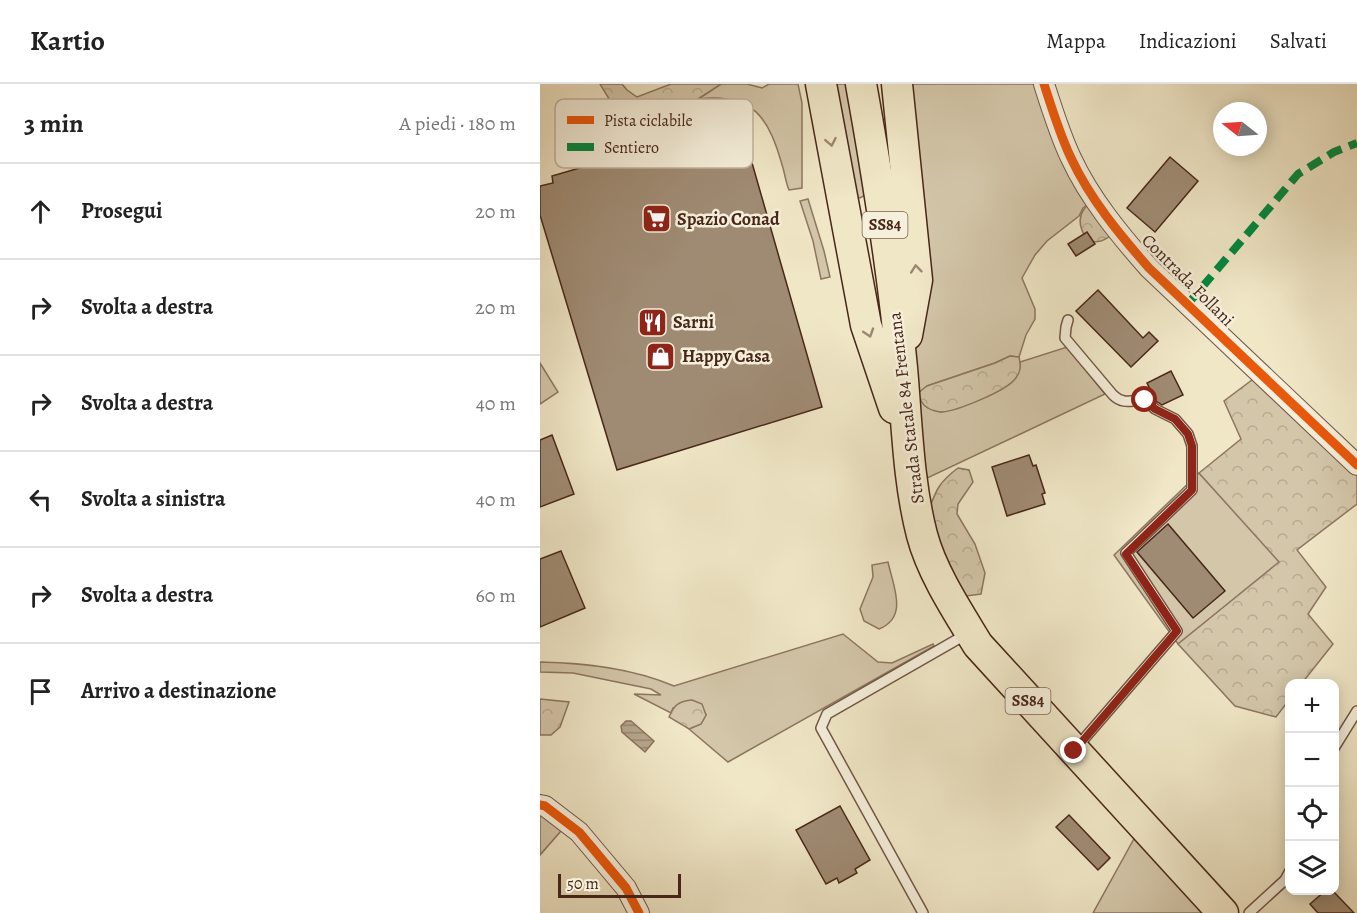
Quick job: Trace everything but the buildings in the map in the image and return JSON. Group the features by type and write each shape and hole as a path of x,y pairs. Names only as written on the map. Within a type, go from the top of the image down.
{"main road":[{"path":"821,84 866,325 908,447"},
{"name":"Strada Statale 84 Frentana","path":"861,84 881,195 902,368 908,447 923,536 947,594 978,645 1223,913"},
{"path":"897,84 917,280 902,368"}],"street":[{"name":"Contrada Follani","path":"1044,84 1071,159 1090,193 1122,238 1149,268 1357,465"},
{"path":"540,805 545,806 579,832 626,888 639,913"}],"lane":[{"path":"1068,320 1065,338 1113,394 1118,399 1127,402 1145,400 1155,409 1175,419 1188,434 1192,446 1192,490 1126,554 1177,631 1074,751"},
{"path":"923,913 821,728 827,714 970,632"},
{"path":"1339,741 1357,711"},
{"path":"1249,913 1285,880"}],"green space":[{"path":"600,84 622,84 637,97 671,84 721,84 698,99 609,99"},
{"path":"721,84 747,84 762,88 769,84 798,84 802,103 802,188 789,190 778,150 765,122 753,110 753,99 698,99"},
{"path":"833,84 851,84 865,195 860,198 853,196"},
{"path":"909,84 1039,84 1090,203 1083,208 1079,216 1047,241 1035,255 1022,278 1035,309 1035,319 1026,335 1019,357 1010,356 927,386 941,412 976,401 1002,389 1018,372 1020,362 1067,347 1105,394 921,481 913,438"},
{"path":"808,199 830,277 821,279 813,241 800,201"},
{"path":"1090,203 1113,234 1101,241 1088,241 1082,231 1080,221 1082,212"},
{"path":"1010,356 1019,357 1020,366 1015,379 981,400 942,412 928,408 920,400 918,393 927,386"},
{"path":"540,363 558,392 540,404"},
{"path":"1256,377 1357,473 1357,504 1297,550 1326,587 1308,614 1333,644 1305,679 1285,679 1285,705 1276,717 1235,706 1178,644 1279,562 1199,473 1241,439 1224,401"},
{"path":"958,468 969,470 973,482 958,504 957,514 975,544 985,573 981,594 966,596 954,583 928,512 939,487"},
{"path":"1199,473 1280,562 1178,644 1114,555"},
{"path":"888,562 897,600 896,609 894,617 879,629 864,621 860,609 873,577 872,565"},
{"path":"843,634 878,662 892,663 933,644 934,646 728,762 689,729 701,724 706,715 701,704 673,708 671,713 634,694 661,695 651,689 573,673 540,672 540,662 592,665 642,675 674,686"},
{"path":"540,699 569,702 560,727 551,735 540,735"},
{"path":"692,700 702,704 706,715 701,724 689,729 669,717 678,704"},
{"path":"542,814 561,831 540,855 540,816"},
{"path":"1135,837 1206,913 1093,913"}],"shaded area":[{"path":"626,721 631,721 654,741 645,752 622,732 621,726"}],"marked path":[{"path":"1187,305 1298,174 1334,152 1357,143"}],"cycle path":[{"path":"1044,84 1071,158 1096,202 1127,243 1149,268 1357,465"},
{"path":"540,805 545,806 579,832 626,888 639,913"}],"place":[{"name":"Spazio Conad","path":"656,219"},
{"name":"Sarni","path":"652,322"},
{"name":"Happy Casa","path":"661,356"}],"route":[{"path":"1074,751 1177,631 1126,554 1192,490 1192,446 1188,434 1175,419 1155,409 1145,400"}]}
